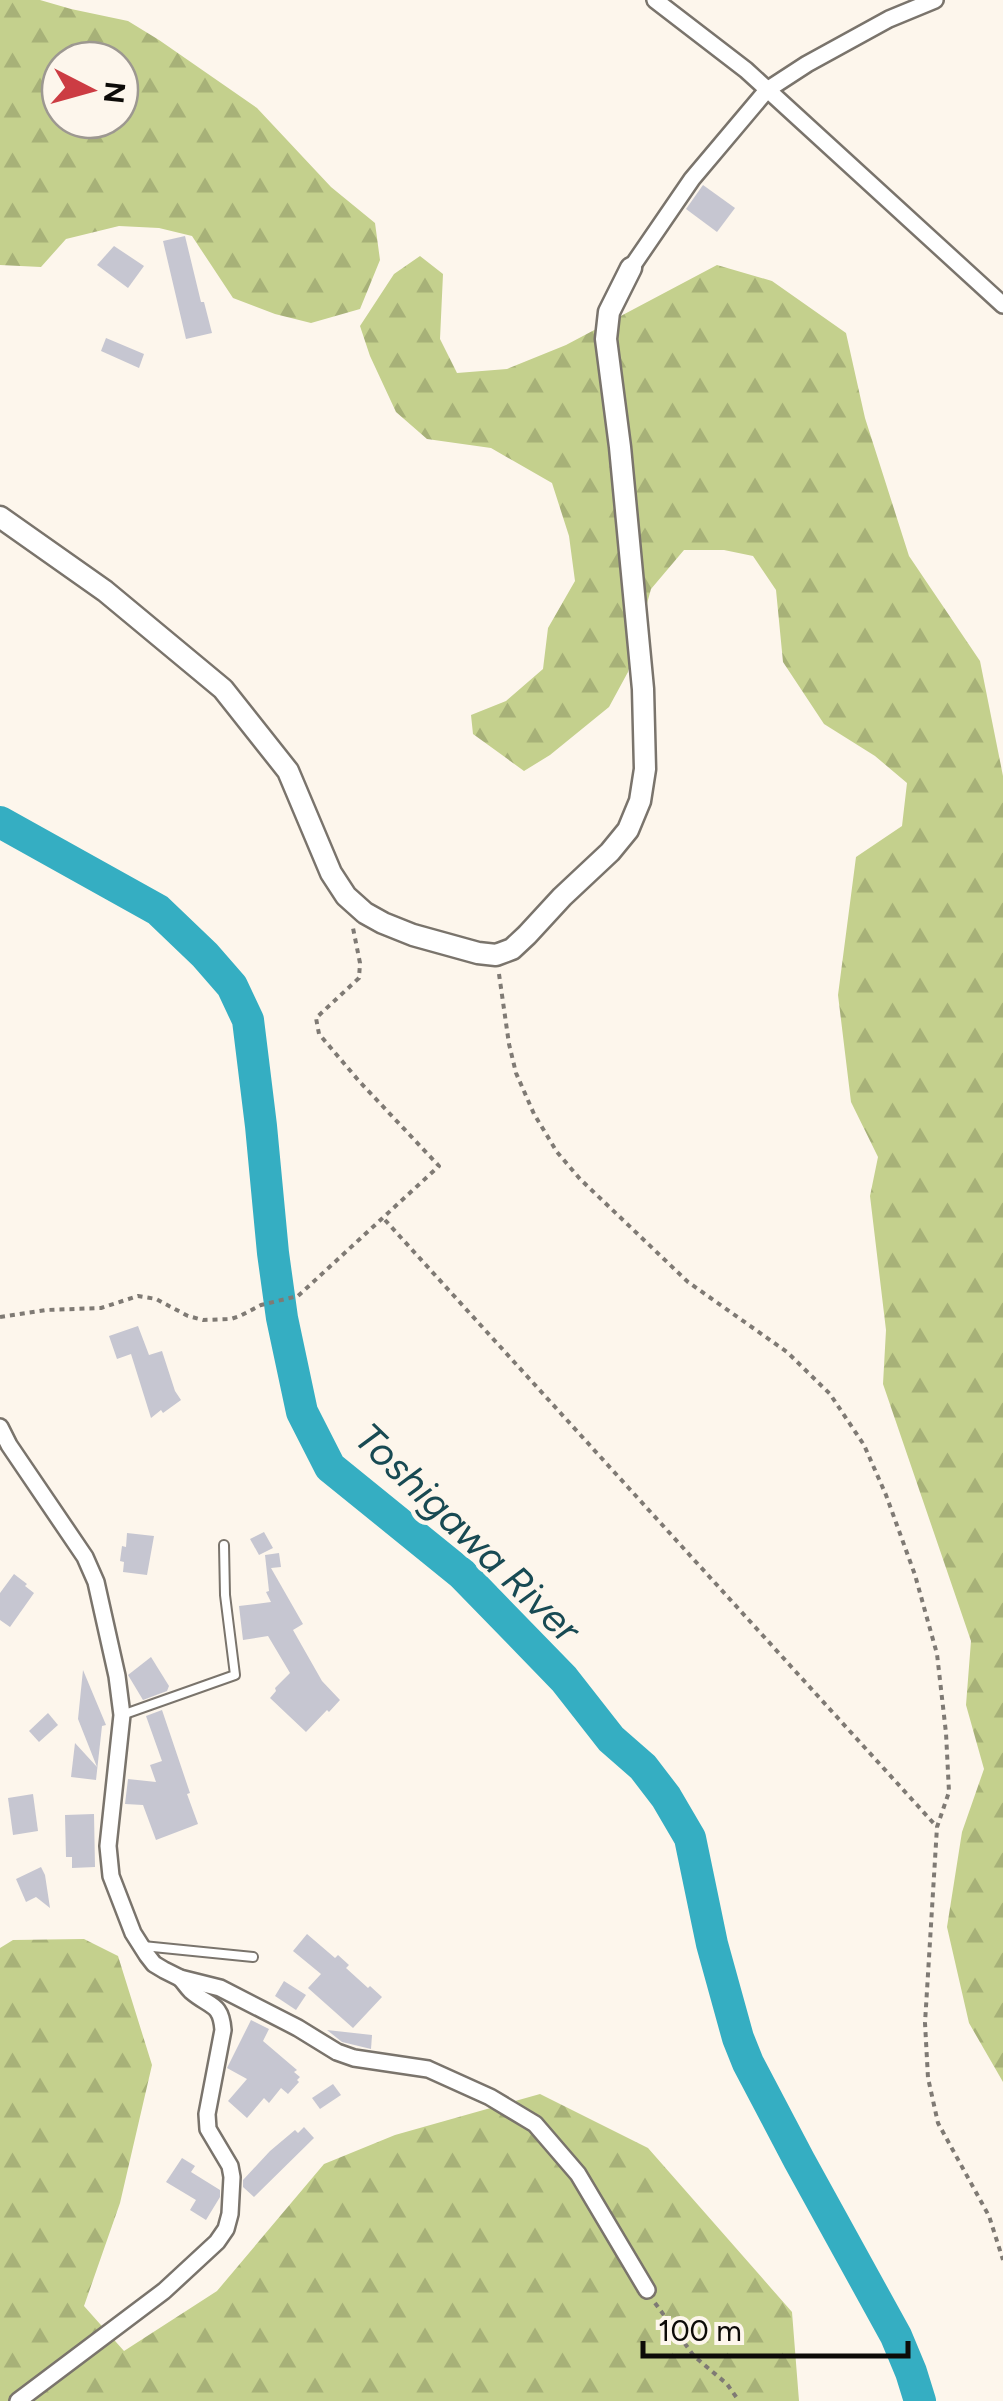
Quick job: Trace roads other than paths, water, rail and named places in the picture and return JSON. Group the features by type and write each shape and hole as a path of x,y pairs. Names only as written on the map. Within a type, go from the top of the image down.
{"street":[{"path":"655,0 767,90 1003,304"},
{"path":"0,517 105,591 223,689 288,771 331,873 346,896 383,923 414,935 478,953 496,955 512,948 628,830 640,801 645,769 643,689 606,340 609,312 631,268 692,179 767,90 889,19 935,0"},
{"path":"0,1427 66,1526 96,1582 122,1715 108,1846 111,1876 118,1899 154,1964 180,1978 220,1988 336,2052 428,2068 490,2097 535,2124 578,2174 648,2290"},
{"path":"18,2401 164,2291 218,2242 226,2229 232,2177 230,2166 208,2129 206,2114 222,2019 218,2010 180,1978"}],"lane":[{"path":"122,1715 234,1675 224,1545"},
{"path":"141,1946 253,1957"}],"waterway":[{"name":"Toshigawa River","path":"0,822 158,910 232,986 248,1020 273,1253 302,1412 330,1467 462,1574 564,1679 611,1739 643,1767 666,1797 690,1838 712,1944 748,2063 896,2336 920,2401"}]}
